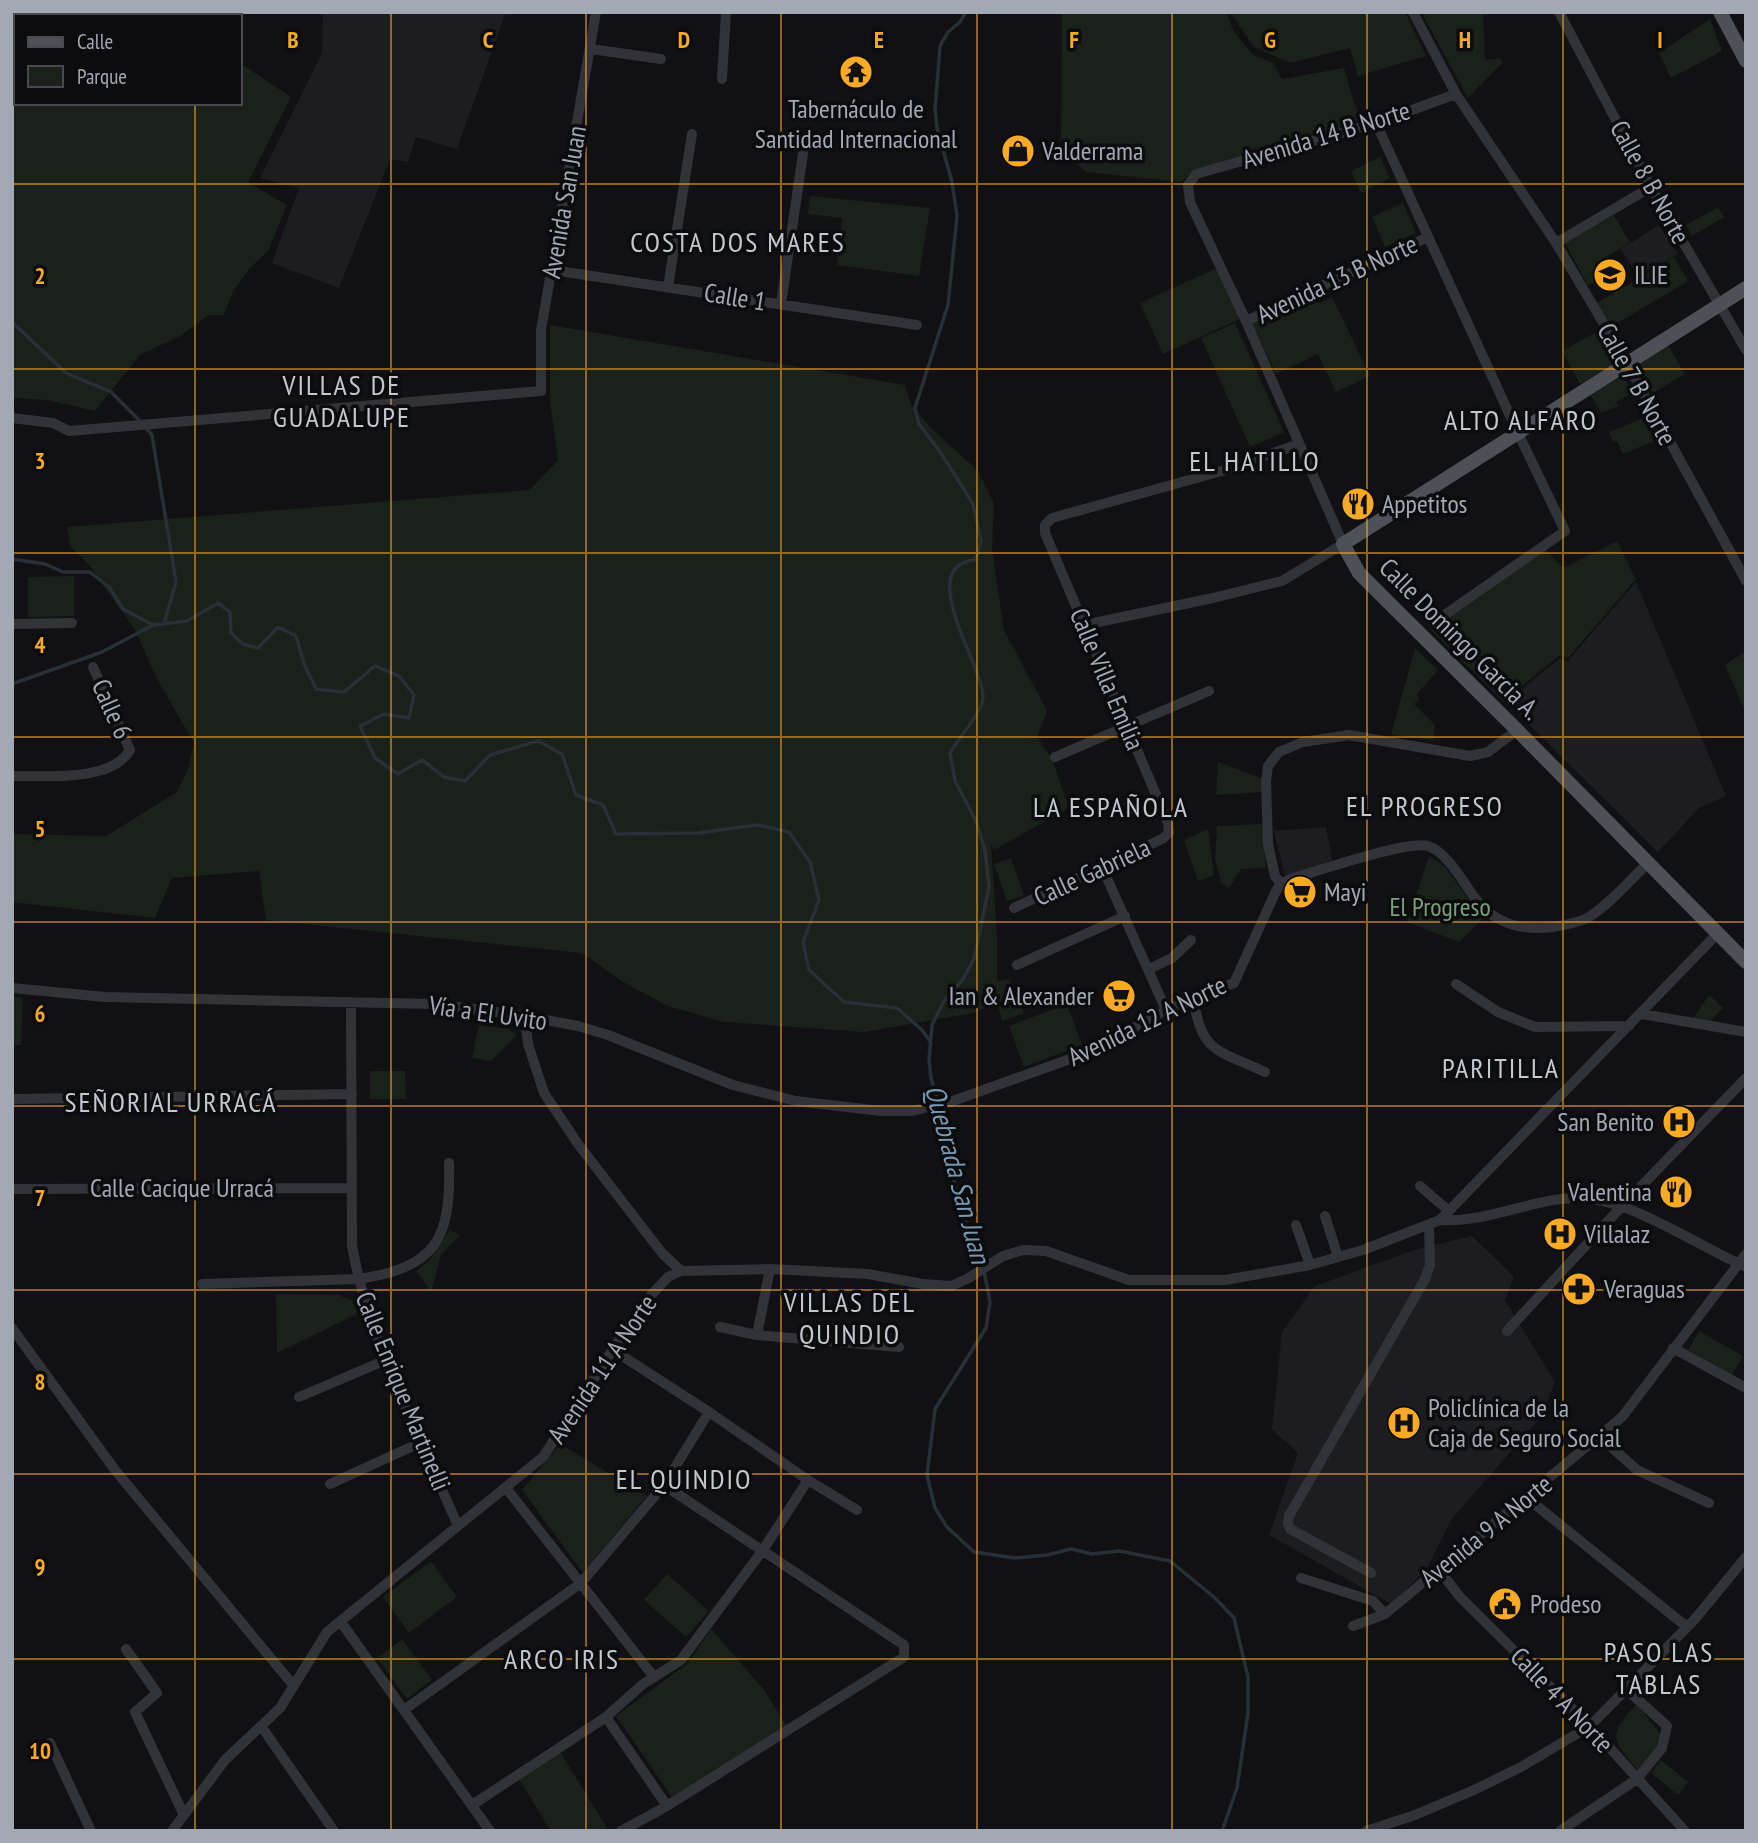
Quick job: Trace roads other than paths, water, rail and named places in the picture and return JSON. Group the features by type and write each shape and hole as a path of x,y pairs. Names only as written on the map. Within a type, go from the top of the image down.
{"main road":[{"path":"1720,12 1746,61"},
{"path":"1343,544 1746,288"},
{"name":"Calle Domingo Garcia A.","path":"1343,544 1359,573 1746,962"}],"street":[{"name":"Avenida San Juan","path":"12,418 52,423 69,431 541,391 541,330 596,12"},
{"path":"723,79 726,12"},
{"name":"Calle 7 B Norte","path":"1413,12 1455,94 1556,243 1627,363 1746,581"},
{"name":"Calle 8 B Norte","path":"1559,12 1651,187 1746,350"},
{"path":"591,49 661,59"},
{"name":"Avenida 14 B Norte","path":"1196,174 1376,123 1455,94"},
{"path":"1376,123 1565,531 1433,623"},
{"path":"668,287 692,134"},
{"path":"781,304 804,146"},
{"name":"Calle Domingo Garcia A.","path":"1196,174 1188,185 1190,202 1246,321 1343,544"},
{"path":"1556,243 1651,187"},
{"name":"Avenida 13 B Norte","path":"1246,321 1428,237"},
{"name":"Calle 1","path":"552,270 917,325"},
{"name":"Calle Villa Emilia","path":"1169,833 1168,823 1045,533 1045,525 1052,518 1222,471 1299,444"},
{"path":"1084,625 1282,581 1343,544"},
{"path":"12,624 72,623"},
{"name":"Calle 6","path":"12,776 89,775 126,758 131,750 93,667"},
{"path":"1055,757 1209,691"},
{"path":"1517,730 1488,752 1470,756 1349,735 1303,741 1279,752 1268,766 1266,781 1268,844 1275,876 1281,884 1290,879 1404,846 1428,846 1451,865 1492,916 1508,925 1544,928 1587,918 1648,863"},
{"name":"Calle Gabriela","path":"1014,908 1162,839 1169,833"},
{"path":"1102,867 1167,1010"},
{"name":"Avenida 12 A Norte","path":"950,1102 1087,1053 1167,1010 1234,983 1281,884"},
{"path":"1017,965 1125,916"},
{"name":"Avenida 11 A Norte","path":"172,1831 225,1760 281,1708 327,1632 543,1457 652,1294 668,1278 681,1271 770,1269 868,1274 951,1286 1003,1256 1023,1250 1046,1251 1129,1280 1224,1280 1310,1265 1363,1250 1435,1223 1449,1211 1718,933"},
{"path":"1149,969 1172,958 1191,940"},
{"path":"1456,984 1498,1012 1535,1027 1629,1026"},
{"name":"Vía a El Uvito","path":"12,988 129,998 436,1004 525,1016 592,1030 733,1085 796,1101 881,1111 912,1111 950,1102"},
{"path":"1194,998 1196,1019 1210,1046 1265,1072"},
{"name":"Calle Enrique Martinelli","path":"351,1002 352,1245 365,1303 386,1360 458,1526"},
{"path":"1642,1014 1746,1032"},
{"path":"525,1016 528,1044 544,1093 578,1144 662,1253 681,1271"},
{"path":"1507,1331 1622,1206 1746,1078"},
{"path":"12,1099 352,1094"},
{"path":"202,1284 359,1279 380,1276 423,1259 443,1228 450,1197 449,1163"},
{"path":"1420,1186 1449,1211"},
{"name":"Calle Cacique Urracá","path":"12,1189 351,1188"},
{"path":"1371,1573 1290,1528 1287,1523 1425,1279 1430,1265 1435,1223 1464,1222 1575,1198 1597,1198 1622,1206 1742,1265"},
{"path":"1325,1216 1338,1257"},
{"path":"1296,1225 1310,1265"},
{"name":"Avenida 9 A Norte","path":"1353,1626 1385,1614 1622,1417 1673,1348 1742,1265 1746,1254"},
{"path":"757,1335 770,1269"},
{"path":"720,1327 757,1335 899,1347"},
{"path":"12,1328 115,1470 295,1686"},
{"path":"1673,1348 1746,1388"},
{"path":"613,1350 808,1480 858,1510"},
{"path":"299,1397 386,1360"},
{"path":"404,1710 581,1583 664,1485 709,1412"},
{"path":"1599,1437 1637,1470 1709,1503"},
{"path":"330,1484 422,1442"},
{"path":"472,1805 606,1717 643,1684 681,1660 763,1550 808,1480"},
{"path":"621,1831 667,1806 904,1657 904,1644 664,1485"},
{"path":"506,1488 654,1677"},
{"path":"1527,1498 1688,1627"},
{"path":"1366,1831 1415,1815 1475,1790 1521,1767 1590,1726 1688,1627 1746,1557"},
{"name":"Calle 4 A Norte","path":"1439,1570 1460,1597 1590,1726 1685,1831"},
{"path":"1301,1578 1373,1601 1385,1614"},
{"path":"341,1622 490,1831"},
{"path":"126,1649 157,1693 135,1712 184,1815"},
{"path":"1560,1831 1637,1779 1662,1748 1667,1726 1626,1689"},
{"path":"606,1717 667,1806"},
{"path":"261,1726 334,1831"},
{"path":"50,1743 91,1831"}],"waterway":[{"name":"Quebrada San Juan","path":"966,12 960,22 948,32 940,46 935,110 957,216 948,305 915,408 919,424 973,504 981,541 974,560 957,567 950,580 956,620 983,698 974,718 950,753 955,781 976,821 985,850 989,887 974,959 963,979 944,1001 932,1025 929,1060 931,1078 943,1119 948,1160 965,1221 981,1255 990,1302 986,1328 935,1409 927,1475 935,1508 947,1527 974,1552 1015,1558 1047,1555 1071,1549 1092,1554 1120,1551 1170,1561 1214,1597 1234,1618 1248,1677 1248,1713 1237,1788 1222,1831"},
{"path":"12,322 66,373 111,392 141,422"},
{"path":"146,428 152,435 176,582 164,624"},
{"path":"12,559 45,564 63,572 90,572 110,588 123,609 153,625"},
{"path":"12,684 102,652 153,625 187,621 218,603 230,612 231,633 243,644 258,648 278,627 296,636 304,664 316,689 344,692 375,666 399,676 414,695 409,718 384,714 360,726 375,758 398,774 422,760 444,777 465,781 490,755 538,741 562,754 576,795 603,805 616,834 698,833 758,825 789,832 810,862 819,900 803,942 809,970 844,1002 897,1008 922,1030 929,1040"}],"place":[{"name":"Tabernáculo de Santidad Internacional","path":"856,72"},
{"name":"Valderrama","path":"1018,151"},
{"name":"ILIE","path":"1610,275"},
{"name":"Appetitos","path":"1358,504"},
{"name":"Mayi","path":"1300,892"},
{"name":"Ian & Alexander","path":"1119,996"},
{"name":"San Benito","path":"1679,1122"},
{"name":"Valentina","path":"1676,1192"},
{"name":"Villalaz","path":"1560,1234"},
{"name":"Veraguas","path":"1579,1289"},
{"name":"Policlínica de la Caja de Seguro Social","path":"1404,1423"},
{"name":"Prodeso","path":"1505,1604"}],"district":[{"name":"COSTA DOS MARES","path":"738,242"},
{"name":"VILLAS DE GUADALUPE","path":"342,401"},
{"name":"ALTO ALFARO","path":"1521,420"},
{"name":"EL HATILLO","path":"1255,461"},
{"name":"EL PROGRESO","path":"1425,806"},
{"name":"LA ESPAÑOLA","path":"1111,807"},
{"name":"PARITILLA","path":"1501,1068"},
{"name":"SEÑORIAL URRACÁ","path":"171,1102"},
{"name":"VILLAS DEL QUINDIO","path":"850,1318"},
{"name":"EL QUINDIO","path":"684,1479"},
{"name":"ARCO IRIS","path":"562,1659"},
{"name":"PASO LAS TABLAS","path":"1659,1668"}],"park label":[{"name":"El Progreso","path":"1440,907"}]}
